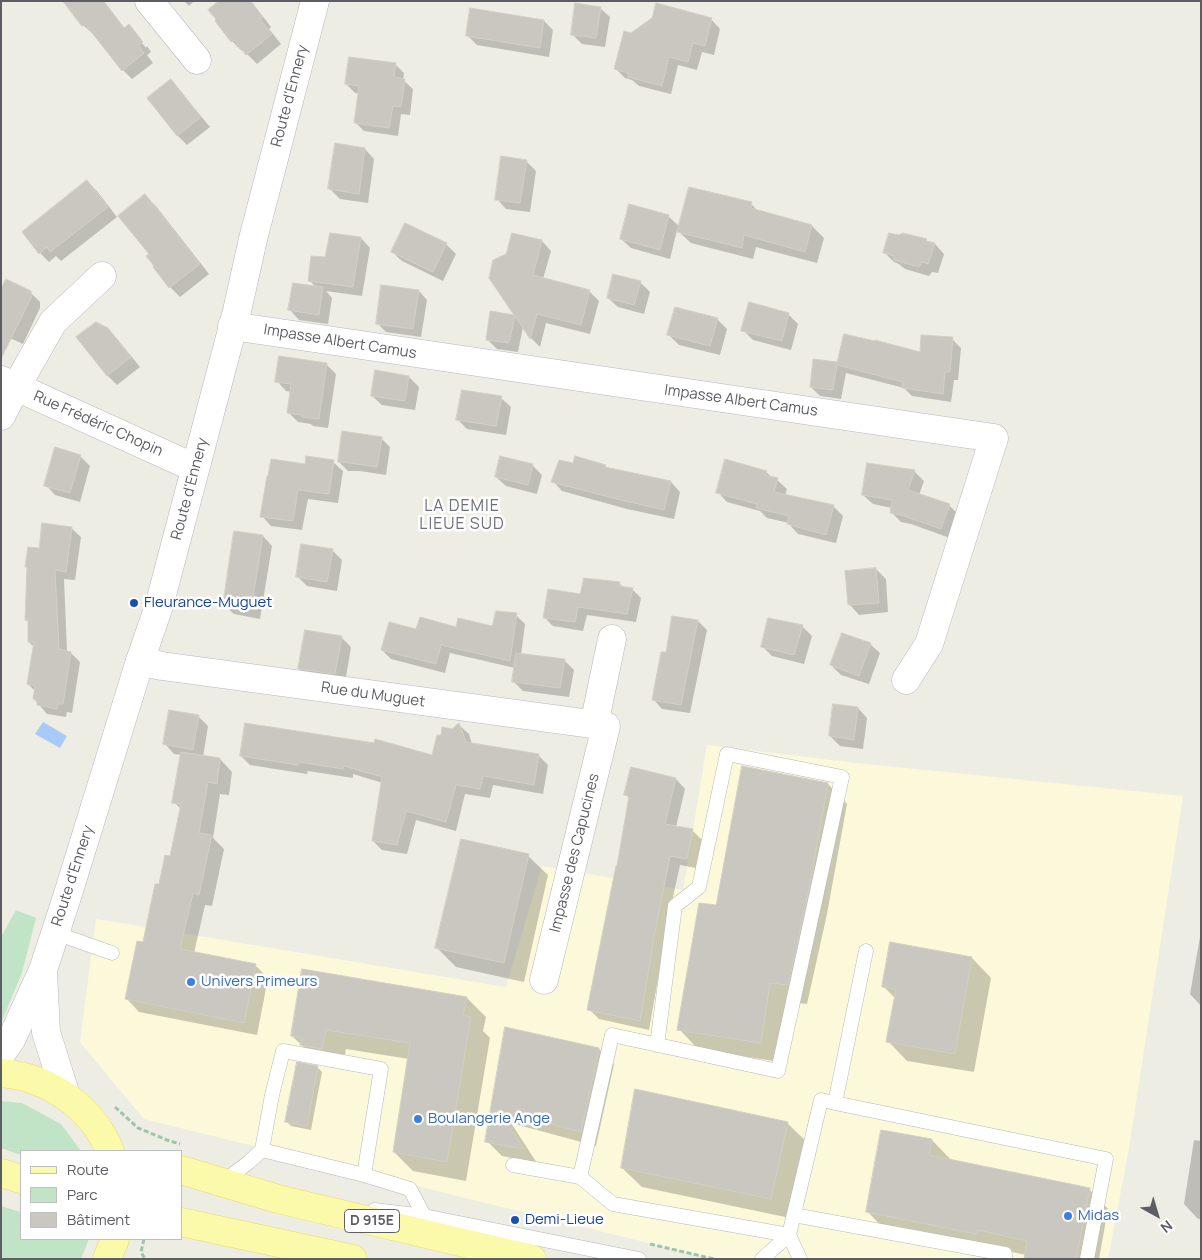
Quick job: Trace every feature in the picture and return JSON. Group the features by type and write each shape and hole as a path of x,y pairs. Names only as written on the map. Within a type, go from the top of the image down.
{"main road":[{"path":"1,1073 36,1080 66,1096 95,1124 113,1150"},
{"name":"D 915E","path":"182,1170 278,1199 532,1259"},
{"path":"1,1173 20,1179"},
{"path":"1,1186 20,1191"},
{"path":"182,1222 353,1259"},
{"path":"182,1235 288,1259"},
{"path":"107,1259 115,1240"}],"street":[{"path":"149,1 197,60"},
{"name":"Route d'Ennery","path":"1,1054 12,1038 43,970 159,606 232,326 252,239 315,1"},
{"path":"1,416 9,383 53,322 102,276"},
{"name":"Impasse Albert Camus","path":"232,326 994,438 929,644 906,680"},
{"name":"Rue Frédéric Chopin","path":"9,383 196,468"},
{"name":"Impasse des Capucines","path":"544,980 600,725 612,639"},
{"name":"Rue du Muguet","path":"140,661 172,668 600,725"},
{"name":"Route d'Ennery","path":"43,970 46,1032 66,1096"}],"lane":[{"path":"580,1177 612,1036 778,1071 842,777 727,754 699,887 675,906 657,1045"},
{"path":"55,933 112,953"},
{"path":"836,1103 866,952"},
{"path":"223,1182 262,1150 272,1095 283,1050 382,1069 364,1175"},
{"path":"762,1259 789,1235 821,1100 1106,1159 1087,1259"},
{"path":"262,1150 364,1175 410,1189 424,1216"},
{"path":"513,1165 580,1177 614,1204 789,1235"},
{"path":"278,1199 424,1216 639,1259"},
{"path":"794,1214 1005,1254 1005,1259"},
{"path":"789,1235 800,1259"}],"path":[{"path":"166,1146 167,1140"},
{"path":"144,1240 141,1252 145,1259"}],"shaded area":[{"path":"707,745 855,763 1183,796 1129,1148 1108,1259 714,1259 144,1119 80,1042 96,919 506,987 542,866 683,890"}],"green space":[{"path":"16,910 36,918 22,973 1,1023 1,937"},
{"path":"1,1101 22,1103 61,1124 80,1150 20,1150 20,1155 1,1148"},
{"path":"1,1206 20,1212 20,1240 89,1240 81,1259 1,1259"}],"water":[{"path":"43,722 67,736 60,748 35,734"}],"building":[{"path":"63,1 103,1 124,28 129,24 143,42 138,45 144,53 122,71 85,24 82,26"},
{"path":"219,1 250,1 263,17 260,19 272,34 246,55 234,40 231,42 208,10"},
{"path":"575,3 601,7 596,38 571,35"},
{"path":"656,3 712,18 705,46 693,43 688,62 669,57 662,86 628,77 628,73 614,69 624,31 631,33 652,18"},
{"path":"470,8 544,20 540,48 466,36"},
{"path":"349,57 396,63 394,77 405,79 401,107 393,106 389,128 354,123 359,86 345,84"},
{"path":"171,79 201,117 177,136 147,98"},
{"path":"335,143 365,148 359,194 328,189"},
{"path":"501,156 527,160 520,203 495,200"},
{"path":"87,180 108,207 50,252 47,247 39,254 22,232"},
{"path":"689,187 752,202 751,208 812,225 805,252 744,235 742,248 677,232"},
{"path":"145,194 200,264 169,288 146,256 149,254 118,216"},
{"path":"629,204 669,215 660,250 620,239"},
{"path":"405,223 447,243 433,272 391,252"},
{"path":"330,233 361,237 353,287 308,281 311,256 325,257"},
{"path":"512,233 542,240 533,275 590,290 581,325 537,314 530,339 515,316 509,343 486,340 490,311 514,315 489,278 493,260 506,254"},
{"path":"889,233 899,235 903,233 935,243 928,264 922,262 919,267 894,260 894,256 883,253"},
{"path":"613,274 641,281 634,305 607,298"},
{"path":"6,279 31,291 31,298 1,359 1,289"},
{"path":"293,283 323,287 319,315 288,310"},
{"path":"381,285 419,290 413,329 376,324"},
{"path":"749,302 789,313 782,341 741,331"},
{"path":"675,307 718,318 710,346 667,335"},
{"path":"96,322 108,328 131,357 107,376 76,337"},
{"path":"844,334 920,352 921,335 953,337 950,372 945,372 943,394 902,388 903,382 837,365 833,390 810,387 813,359 837,362"},
{"path":"279,356 327,363 319,419 287,413 291,384 275,382"},
{"path":"375,370 409,376 405,401 371,396"},
{"path":"462,390 502,396 496,426 456,420"},
{"path":"342,431 382,437 377,467 338,462"},
{"path":"55,447 81,455 70,493 44,486"},
{"path":"306,456 334,460 329,494 298,490 293,521 260,517 271,459 305,464"},
{"path":"500,456 533,464 528,485 495,477"},
{"path":"575,456 606,465 605,467 671,481 664,510 551,482 559,460 573,463"},
{"path":"725,459 767,471 765,475 778,478 774,492 834,505 826,535 787,524 789,516 756,508 757,504 716,493"},
{"path":"867,463 915,470 908,490 950,504 941,529 890,513 892,500 862,495"},
{"path":"42,523 72,527 66,572 55,570 59,649 71,652 63,704 58,704 57,709 37,705 37,700 33,699 35,686 27,684 34,642 28,642 28,620 25,620 27,567 25,567 28,547 39,548"},
{"path":"234,531 263,535 251,610 223,605"},
{"path":"301,544 333,549 327,582 296,577"},
{"path":"876,568 879,603 848,605 845,571"},
{"path":"584,578 620,582 619,586 633,588 627,614 578,607 575,622 543,618 548,589 580,594"},
{"path":"496,611 517,613 510,661 441,645 436,664 381,650 389,622 416,629 420,617 456,627 458,618 492,626"},
{"path":"672,616 698,620 681,705 652,700 661,652 666,652"},
{"path":"768,618 803,625 794,655 761,647"},
{"path":"305,630 342,636 335,674 298,669"},
{"path":"842,633 871,643 859,676 830,665"},
{"path":"516,653 565,659 560,688 512,682"},
{"path":"833,704 858,707 854,740 829,736"},
{"path":"169,710 199,715 193,750 163,744"},
{"path":"245,723 374,743 375,739 432,755 437,735 441,735 442,727 452,729 459,723 466,742 539,754 534,785 483,776 480,789 456,785 446,822 406,811 397,845 372,841 382,777 344,766 343,769 299,762 298,765 240,756"},
{"path":"181,752 220,758 217,784 208,782 199,833 212,835 199,895 193,893 180,949 256,964 244,1023 125,999 137,941 143,942 155,884 159,884 165,855 170,856 181,804 172,803"},
{"path":"742,766 828,783 808,894 788,985 770,983 761,1043 677,1030 699,903 716,905"},
{"path":"631,767 676,778 665,824 693,829 687,859 670,856 640,1021 587,1010 617,866 629,796 624,795"},
{"path":"461,839 529,854 504,963 435,948"},
{"path":"890,942 972,957 955,1054 886,1042 896,989 882,987"},
{"path":"302,969 467,997 463,1015 471,1017 447,1162 393,1152 410,1043 326,1030 322,1049 300,1045 302,1038 291,1036"},
{"path":"505,1027 599,1048 581,1132 498,1110 524,1149 485,1142"},
{"path":"297,1062 318,1066 307,1126 285,1122"},
{"path":"635,1089 788,1122 771,1199 621,1168"},
{"path":"881,1130 932,1139 929,1155 1090,1188 1076,1259 1024,1259 1027,1241 978,1230 976,1234 866,1212"}],"place":[{"name":"Fleurance-Muguet","path":"134,603"},
{"name":"Univers Primeurs","path":"191,982"},
{"name":"Boulangerie Ange","path":"418,1119"},
{"name":"Midas","path":"1068,1216"},
{"name":"Demi-Lieue","path":"515,1220"}],"district":[{"name":"LA DEMIE LIEUE SUD","path":"462,516"}]}
